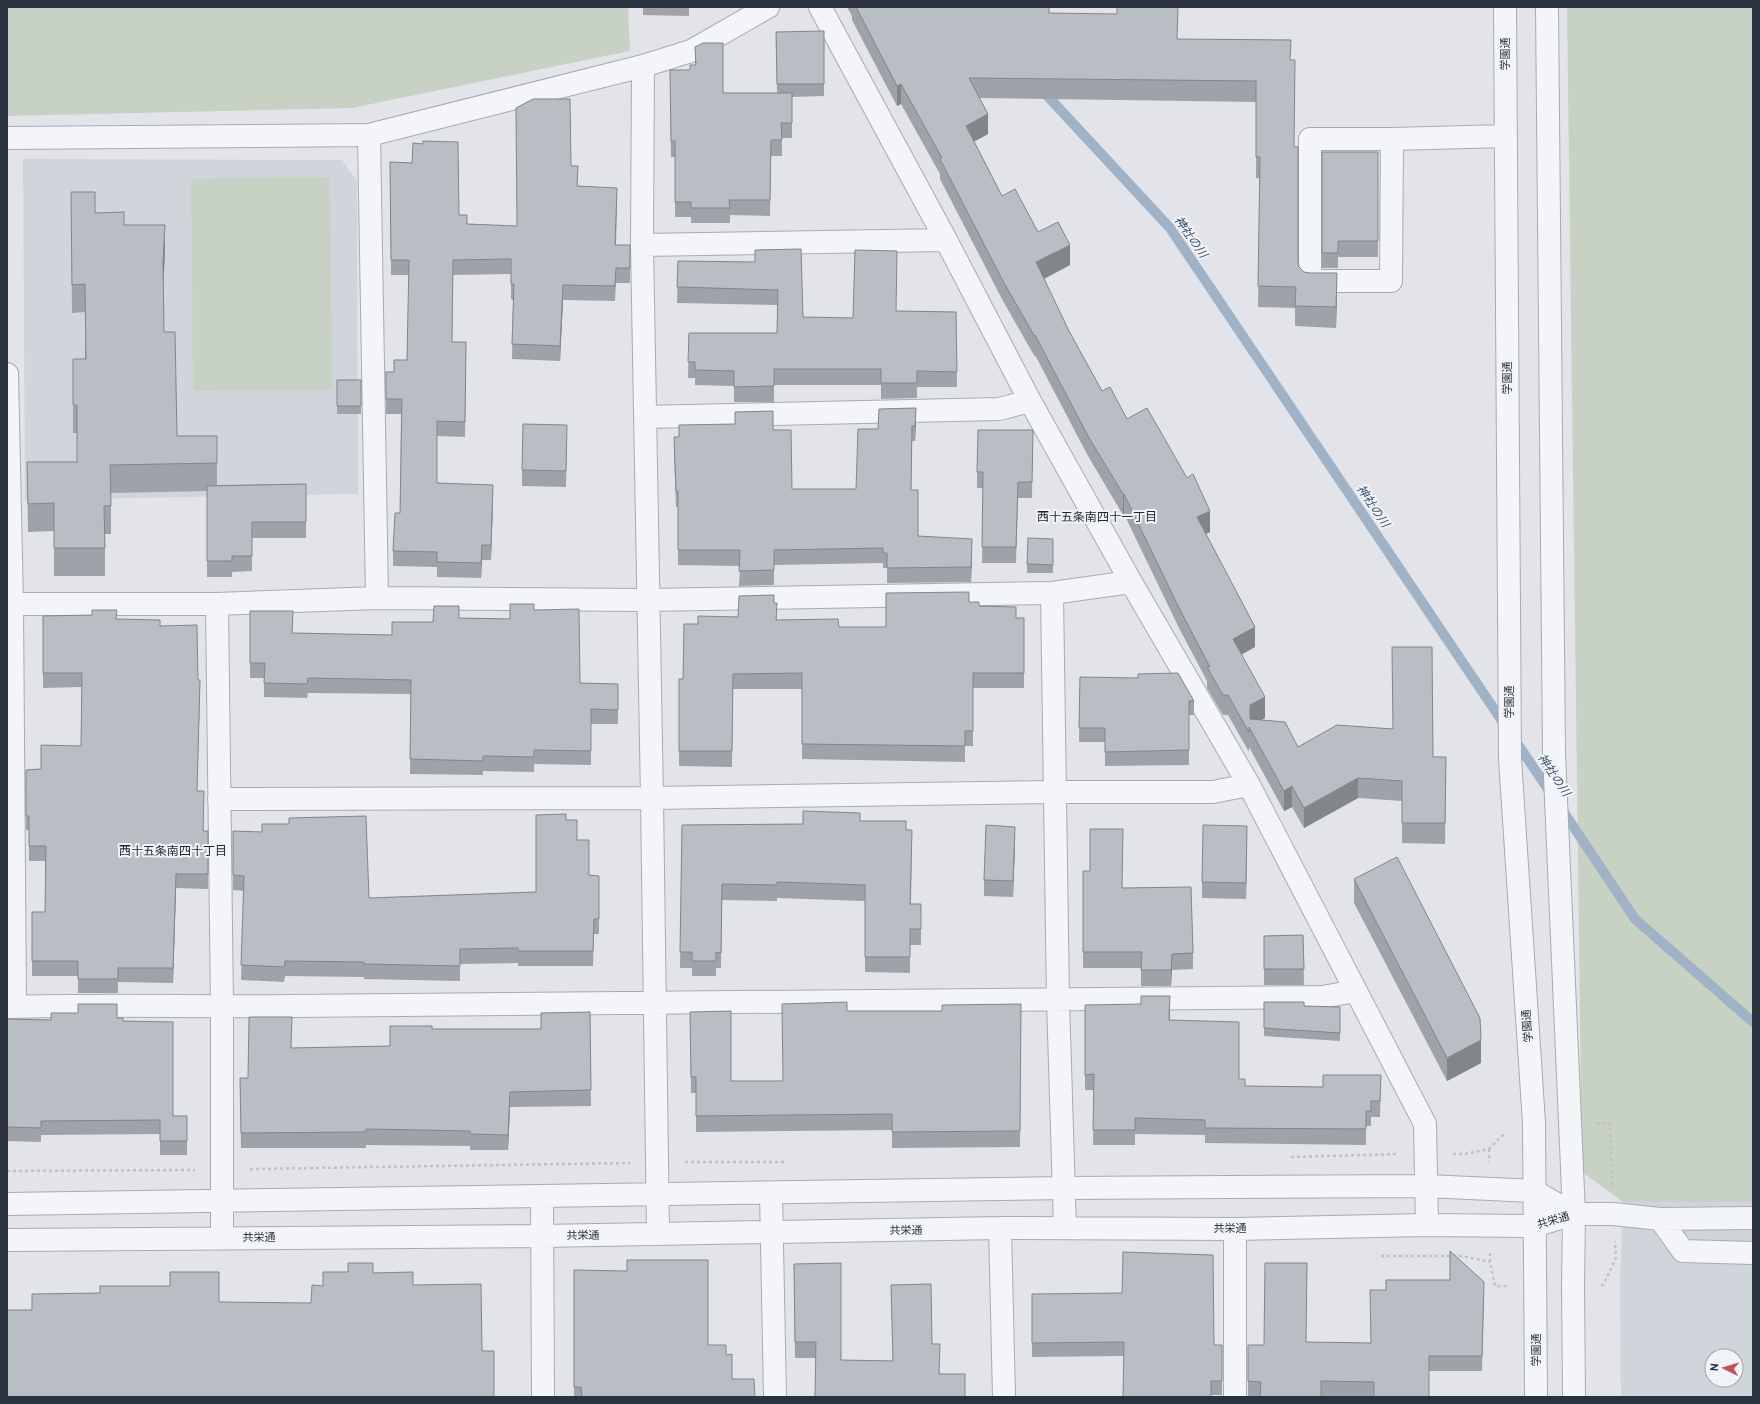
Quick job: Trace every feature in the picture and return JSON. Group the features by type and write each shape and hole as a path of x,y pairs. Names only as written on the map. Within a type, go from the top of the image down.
{"street":[{"path":"7,138 369,135 643,66 691,51 768,7"},
{"path":"820,7 946,240 1030,401 1131,582 1249,785 1425,1124 1427,1225"},
{"name":"学園通","path":"1505,7 1510,759 1534,1123 1536,1397"},
{"path":"1547,7 1554,753 1574,1214 1574,1397"},
{"path":"643,66 642,245 647,600 652,798 656,1194 658,1233"},
{"path":"369,135 377,598"},
{"path":"1392,139 1391,281 1310,281 1310,139 1392,139 1505,136"},
{"path":"642,245 946,240"},
{"path":"7,374 10,604 11,1007 222,1007 654,1001 1058,1000 1322,997 1356,992"},
{"path":"645,417 999,409 1030,401"},
{"path":"10,604 217,604 377,598 647,600 1052,593 1131,582"},
{"path":"1052,593 1058,1000 1066,1228"},
{"path":"217,604 222,1007 222,1238"},
{"path":"219,799 652,798 1055,792 1213,792 1249,785"},
{"name":"共栄通","path":"7,1204 1064,1188 1427,1186 1534,1191 1574,1214"},
{"path":"771,1193 775,1397"},
{"path":"542,1196 543,1397"},
{"path":"1574,1214 1613,1214 1660,1220 1753,1218"},
{"name":"共栄通","path":"7,1240 542,1236 1000,1228 1235,1229 1427,1225 1534,1226 1574,1214"},
{"path":"1660,1220 1683,1252 1753,1254"},
{"path":"1000,1228 1004,1397"},
{"path":"1235,1229 1235,1397"}],"shaded area":[{"path":"23,159 342,160 357,181 358,494 25,500"},
{"path":"1623,1202 1753,1202 1753,1397 1621,1397 1620,1284"}],"green space":[{"path":"7,7 628,7 630,51 352,108 7,116"},
{"path":"1567,7 1753,7 1753,1202 1623,1202 1582,1172"},
{"path":"330,177 332,390 193,391 191,179"}],"building":[{"path":"856,7 1049,7 1049,13 1117,14 1117,7 1178,7 1177,39 1291,40 1290,60 1295,60 1294,147 1298,147 1299,267 1304,272 1310,273 1337,273 1336,307 1295,306 1296,287 1258,286 1260,157 1256,157 1256,81 969,78 988,114 966,126 1002,196 1015,189 1038,232 1058,222 1070,245 1036,262 1069,331 1102,391 1110,387 1127,419 1147,408 1187,478 1193,474 1210,511 1197,517 1255,627 1233,639 1265,697 1250,705 1250,719 1285,722 1298,747 1337,725 1393,729 1392,647 1432,647 1433,757 1446,757 1445,823 1402,823 1402,781 1358,778 1304,808 1292,786 1284,791 1249,727 1249,732 1228,695 1223,695 1207,667 1210,667 1179,608 1124,494 1088,436 1035,335 1035,337 1003,281 940,159 942,158 901,84 897,86"},
{"path":"824,31 824,84 777,84 776,32"},
{"path":"703,43 723,43 723,93 792,93 792,123 781,123 782,140 771,140 770,200 729,200 730,208 691,208 691,202 675,202 675,141 671,141 670,70 690,70 690,65 696,65 695,47"},
{"path":"533,99 570,99 571,166 578,166 577,186 617,188 615,245 630,245 630,268 616,268 615,286 563,285 560,346 512,344 514,284 511,284 511,259 453,260 452,342 466,342 465,422 437,421 437,483 493,485 491,545 482,545 481,563 437,562 437,552 393,551 395,513 400,513 402,399 386,399 386,372 394,372 394,360 407,360 409,260 391,260 390,162 412,163 413,143 423,144 423,141 458,142 459,215 467,215 467,224 517,226 516,108"},
{"path":"1322,152 1378,152 1378,241 1338,241 1338,253 1322,253"},
{"path":"71,192 95,192 95,213 124,212 124,225 165,225 163,262 164,332 175,332 177,436 217,436 217,463 110,465 111,506 104,506 105,548 54,548 54,503 28,504 27,462 77,462 77,405 73,405 73,359 86,359 85,284 72,285"},
{"path":"801,249 803,317 853,318 855,250 897,251 896,311 956,312 957,372 917,371 917,383 881,383 881,369 774,369 774,386 734,387 734,371 695,370 695,362 688,362 689,333 777,333 778,290 677,287 678,261 755,262 755,250"},
{"path":"337,380 361,380 361,406 337,406"},
{"path":"916,408 915,426 912,426 911,490 918,490 918,536 972,539 971,567 887,568 887,553 883,553 883,548 774,550 774,570 739,571 740,550 678,550 678,491 676,491 674,437 679,437 679,425 735,424 735,412 773,411 773,430 791,430 792,489 856,489 858,429 878,429 879,409"},
{"path":"523,424 567,425 566,471 522,470"},
{"path":"978,430 1033,430 1032,482 1018,482 1016,547 982,547 983,472 977,472"},
{"path":"306,484 306,522 252,522 252,556 232,556 232,561 207,561 207,486"},
{"path":"1028,538 1053,539 1053,565 1027,564"},
{"path":"969,592 969,602 979,602 979,606 1016,607 1016,618 1024,618 1024,673 973,673 973,731 965,731 965,746 802,744 802,673 733,674 732,751 679,751 679,679 683,679 684,624 698,624 698,616 738,617 739,596 774,595 774,603 777,603 776,620 838,619 839,627 886,627 886,593"},
{"path":"510,604 534,604 534,610 579,609 580,683 618,684 618,710 591,709 591,751 534,750 534,757 483,756 483,761 410,759 411,680 308,678 307,684 264,683 265,663 250,663 250,611 293,611 292,633 392,635 392,622 433,622 434,606 459,606 459,618 510,619"},
{"path":"92,610 117,610 116,619 160,620 160,626 197,625 198,680 200,680 197,791 204,791 203,831 208,831 208,874 176,874 173,968 118,968 118,979 78,979 78,961 32,961 32,912 45,912 46,846 29,846 29,816 26,816 26,770 41,769 41,745 81,746 82,673 43,673 43,616 92,615"},
{"path":"1178,673 1194,701 1189,701 1189,750 1105,752 1105,728 1079,728 1080,677 1138,678 1138,674"},
{"path":"803,811 860,813 860,821 906,821 906,830 912,830 910,904 921,904 921,929 910,929 910,957 865,957 865,885 777,882 777,885 722,884 721,953 716,952 716,961 692,961 692,952 680,952 682,825 803,824"},
{"path":"566,814 566,820 577,820 577,840 589,840 589,875 599,876 599,919 594,919 593,951 518,951 518,948 460,949 460,966 364,964 364,962 285,961 284,967 241,965 244,876 233,875 233,831 262,832 262,824 289,824 289,818 366,816 369,898 536,892 536,815"},
{"path":"986,825 1015,827 1013,881 984,880"},
{"path":"1203,825 1247,826 1246,883 1202,882"},
{"path":"1090,829 1123,829 1122,888 1191,887 1193,953 1172,954 1171,970 1141,970 1142,952 1083,952 1083,871 1090,871"},
{"path":"1397,857 1480,1018 1481,1040 1447,1058 1354,879"},
{"path":"1303,935 1304,969 1264,969 1264,936"},
{"path":"1141,996 1170,996 1169,1020 1239,1022 1239,1079 1245,1079 1245,1086 1323,1087 1323,1075 1381,1075 1380,1101 1371,1101 1371,1111 1366,1111 1366,1129 1205,1128 1205,1120 1135,1118 1135,1130 1093,1130 1094,1074 1085,1075 1085,1005 1141,1004"},
{"path":"847,1002 847,1011 942,1011 942,1005 1021,1004 1020,1131 892,1132 892,1114 696,1116 696,1077 691,1077 690,1012 731,1011 731,1081 783,1081 782,1004"},
{"path":"1264,1002 1304,1002 1304,1006 1340,1007 1340,1033 1264,1028"},
{"path":"78,1004 117,1004 117,1018 123,1018 123,1021 173,1022 173,1116 187,1116 187,1141 160,1141 160,1120 41,1121 41,1128 7,1127 7,1019 51,1020 51,1013 78,1013"},
{"path":"590,1012 591,1090 510,1092 508,1135 470,1134 470,1131 366,1129 366,1132 241,1133 240,1078 248,1078 249,1017 292,1017 291,1048 390,1046 390,1026 432,1026 432,1029 541,1029 541,1013"},
{"path":"1450,1251 1484,1282 1482,1356 1429,1356 1429,1397 1374,1397 1374,1382 1321,1381 1321,1397 1260,1397 1261,1382 1248,1381 1248,1345 1264,1345 1265,1263 1307,1263 1306,1342 1371,1343 1370,1290 1386,1290 1386,1280 1450,1280"},
{"path":"1123,1252 1213,1255 1214,1345 1222,1345 1222,1381 1211,1381 1211,1397 1123,1397 1124,1342 1032,1343 1032,1294 1122,1293"},
{"path":"627,1260 708,1260 708,1345 726,1345 726,1355 732,1354 732,1379 754,1379 755,1397 582,1397 581,1387 574,1387 574,1270 627,1271"},
{"path":"348,1263 373,1263 373,1273 413,1272 413,1285 481,1284 482,1351 494,1351 494,1397 7,1397 7,1310 32,1310 32,1294 100,1293 100,1286 170,1286 170,1272 219,1272 219,1302 311,1303 312,1285 323,1286 323,1272 348,1272"},
{"path":"841,1263 841,1360 893,1361 891,1285 931,1284 932,1344 940,1344 939,1374 965,1374 965,1397 815,1397 816,1342 795,1342 794,1264"}],"waterway":[{"name":"神社の川","path":"1042,90 1170,228 1552,795"},
{"name":"神社の川","path":"1561,808 1635,919 1753,1022"}],"district":[{"name":"西十五条南四十一丁目","path":"1097,517"},
{"name":"西十五条南四十丁目","path":"173,851"}]}
